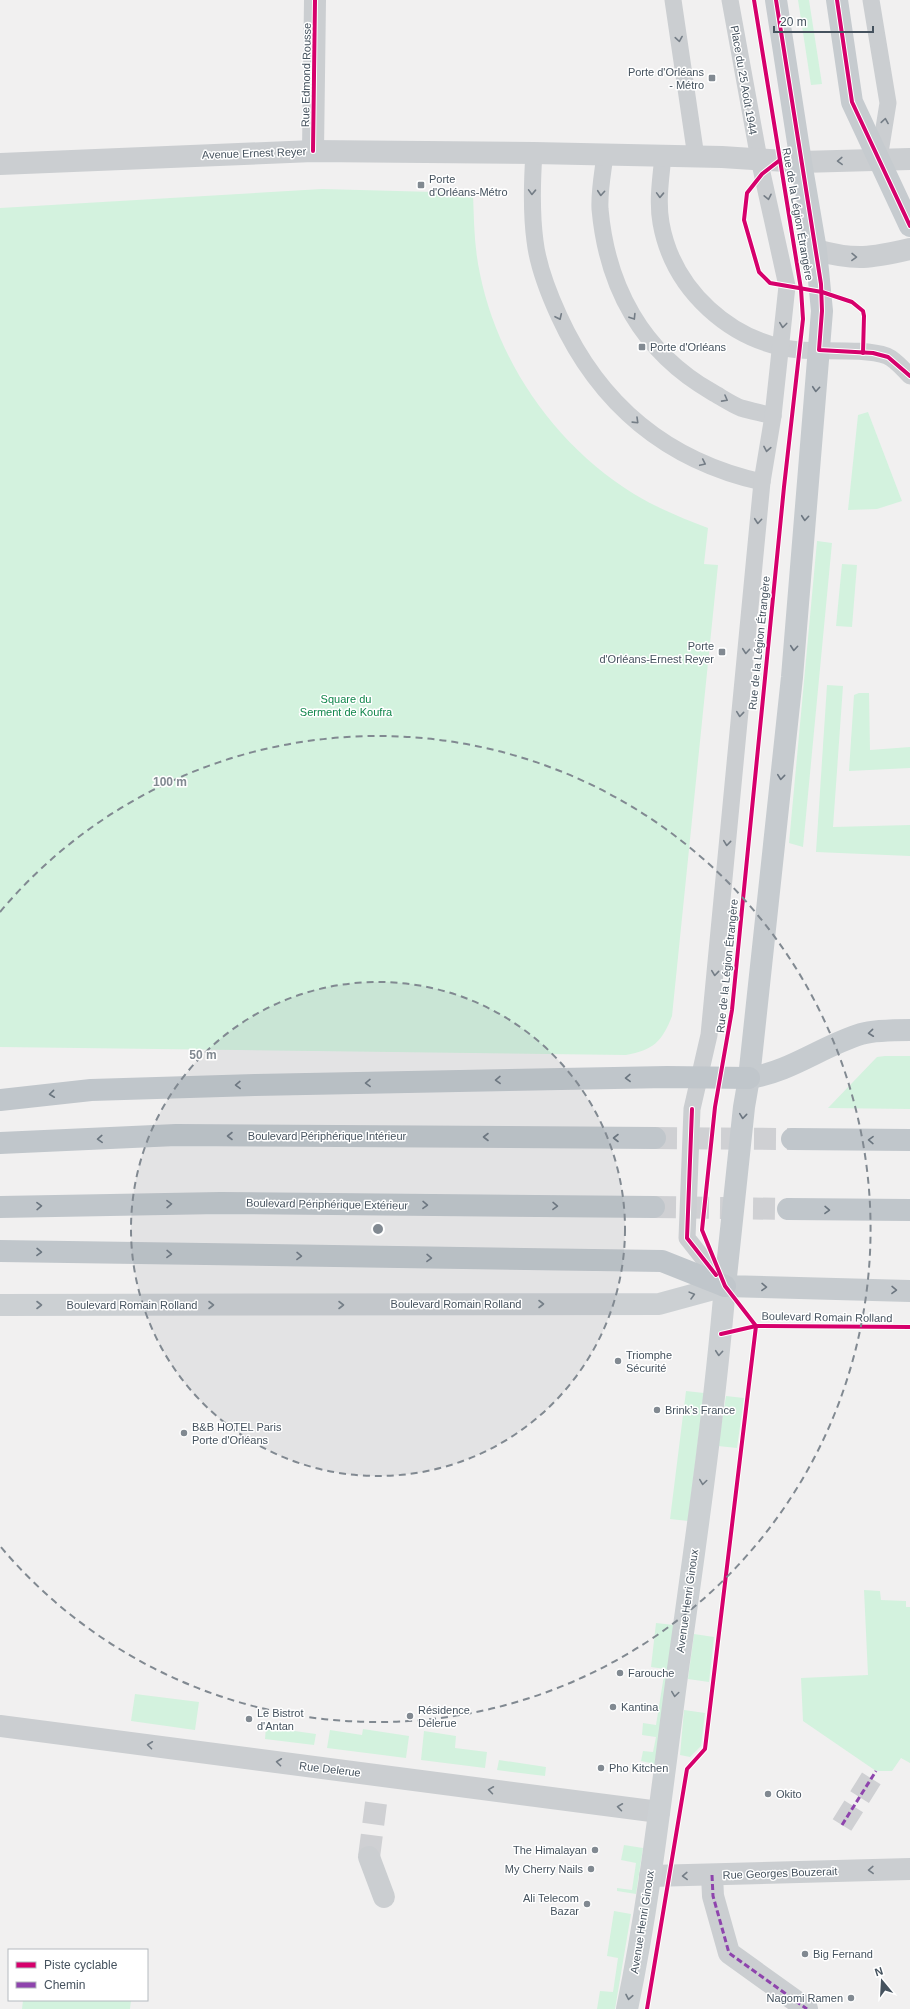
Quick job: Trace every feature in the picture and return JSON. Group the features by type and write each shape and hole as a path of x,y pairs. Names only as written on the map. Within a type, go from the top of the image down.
{"highway":[{"path":"0,1100 91,1090 248,1085 667,1077 749,1078"},
{"name":"Boulevard Périphérique Intérieur","path":"0,1143 176,1135 655,1138"},
{"path":"792,1139 910,1140"},
{"name":"Boulevard Périphérique Extérieur","path":"0,1206 220,1203 654,1207"},
{"path":"788,1209 910,1210"},
{"path":"0,1251 662,1261 725,1286"}],"main road":[{"path":"776,0 801,162"},
{"path":"837,0 852,102 910,226"},
{"name":"Rue de la Légion Étrangère","path":"725,1286 792,677 822,310 816,250 801,162"},
{"path":"749,1078 781,1070 824,1049 862,1034 910,1030"},
{"name":"Boulevard Romain Rolland","path":"0,1305 659,1304 725,1286 910,1291"},
{"name":"Avenue Henri Ginoux","path":"627,2009 650,1876 659,1812 716,1387 725,1286"}],"street":[{"name":"Rue Edmond Rousse","path":"313,151 315,0"},
{"name":"Avenue Ernest Reyer","path":"0,164 313,151 605,154 759,159 801,162 910,159"},
{"path":"816,250 842,257 871,258 910,249"},
{"name":"Rue Delerue","path":"0,1726 659,1812"},
{"path":"369,1857 384,1897"},
{"name":"Rue Georges Bouzerait","path":"650,1876 910,1869"},
{"path":"712,1875 713,1896 729,1953 807,2009"}],"lane":[{"path":"673,0 696,157"},
{"name":"Place du 25 Août 1944","path":"730,0 759,159"},
{"path":"871,0 888,103 879,159"},
{"path":"534,153 531,196 535,242 548,292 571,342 591,373 616,403 641,426 668,445 732,476 762,482"},
{"path":"605,154 600,207 608,259 617,285 631,314 653,345 690,380 739,407 773,416"},
{"path":"663,156 660,222 666,244 683,278 694,294 721,319 750,337 780,347 873,353 888,357 900,365 910,376"},
{"name":"Rue de la Légion Étrangère","path":"725,1286 688,1238 692,1109 708,1036 762,482 773,416 786,286 759,159"}],"green space":[{"path":"798,0 809,0 822,84 811,85"},
{"name":"Square du Serment de Koufra","path":"322,189 473,193 477,254 480,274 489,307 501,339 516,370 534,399 556,427 580,452 606,474 634,494 652,504 679,517 708,528 704,564 718,565 672,1016 664,1032 655,1043 650,1047 635,1053 626,1055 0,1047 0,208"},
{"path":"868,412 902,501 877,509 848,510 858,415"},
{"path":"817,541 832,543 803,847 789,843"},
{"path":"842,564 857,565 852,627 836,626"},
{"path":"827,685 843,686 833,827 910,825 910,856 816,852"},
{"path":"859,693 869,693 870,750 910,747 910,768 849,771 854,695"},
{"path":"910,1056 910,1109 828,1108 877,1057"},
{"path":"686,1391 704,1393 688,1521 670,1519"},
{"path":"726,1396 744,1398 737,1448 718,1446"},
{"path":"864,1590 880,1591 881,1600 906,1601 906,1607 910,1607 910,1763 901,1758 892,1771 876,1771 803,1721 801,1678 868,1675"},
{"path":"656,1623 674,1625 655,1764 641,1761 643,1751 653,1752 656,1737 642,1735 643,1723 656,1725 665,1669 651,1667"},
{"path":"694,1634 714,1637 709,1682 688,1679"},
{"path":"135,1694 199,1702 195,1730 131,1721"},
{"path":"684,1710 705,1713 701,1746 690,1757 680,1755"},
{"path":"266,1727 316,1734 314,1745 265,1739"},
{"path":"363,1729 409,1736 406,1758 327,1748 330,1730 362,1735"},
{"path":"424,1731 456,1736 455,1748 487,1752 485,1768 421,1760"},
{"path":"499,1760 546,1767 545,1776 497,1770"},
{"path":"624,1845 643,1848 636,1894 617,1891 617,1888 632,1890 636,1863 621,1860"},
{"path":"614,1911 631,1914 615,2009 597,2009 600,1991 613,1992 618,1958 607,1956"},
{"path":"23,2001 131,2001 130,2009 22,2009"}],"tunnel":[{"path":"655,1138 792,1139"},
{"path":"654,1207 788,1209"},
{"path":"842,1825 876,1771"},
{"path":"369,1857 376,1803"}],"marked path":[{"path":"842,1825 876,1771"},
{"path":"712,1875 713,1896 729,1953 807,2009"}],"cycle path":[{"path":"313,151 315,0"},
{"path":"647,2009 687,1769 705,1749 756,1326 725,1286 702,1230 715,1107 732,1010 784,487 803,319 801,289 754,0"},
{"path":"776,0 821,284 822,311 819,350 873,353 888,357 910,376"},
{"path":"837,0 852,102 910,226"},
{"path":"780,160 762,174 747,193 744,220 759,272 770,283 822,292 852,302 863,311 863,353"},
{"path":"692,1109 687,1238 716,1275"},
{"path":"721,1334 756,1326 910,1327"}],"place":[{"name":"Porte d'Orléans - Métro","path":"712,78"},
{"name":"Porte d'Orléans-Métro","path":"421,185"},
{"name":"Porte d'Orléans","path":"642,347"},
{"name":"Porte d'Orléans-Ernest Reyer","path":"722,652"},
{"name":"Triomphe Sécurité","path":"618,1361"},
{"name":"Brink’s France","path":"657,1410"},
{"name":"B&B HOTEL Paris Porte d'Orléans","path":"184,1433"},
{"name":"Farouche","path":"620,1673"},
{"name":"Kantina","path":"613,1707"},
{"name":"Résidence Delerue","path":"410,1716"},
{"name":"Le Bistrot d'Antan","path":"249,1719"},
{"name":"Pho Kitchen","path":"601,1768"},
{"name":"Okito","path":"768,1794"},
{"name":"The Himalayan","path":"595,1850"},
{"name":"My Cherry Nails","path":"591,1869"},
{"name":"Ali Telecom Bazar","path":"587,1904"},
{"name":"Big Fernand","path":"805,1954"},
{"name":"Nagomi Ramen","path":"851,1998"}]}
